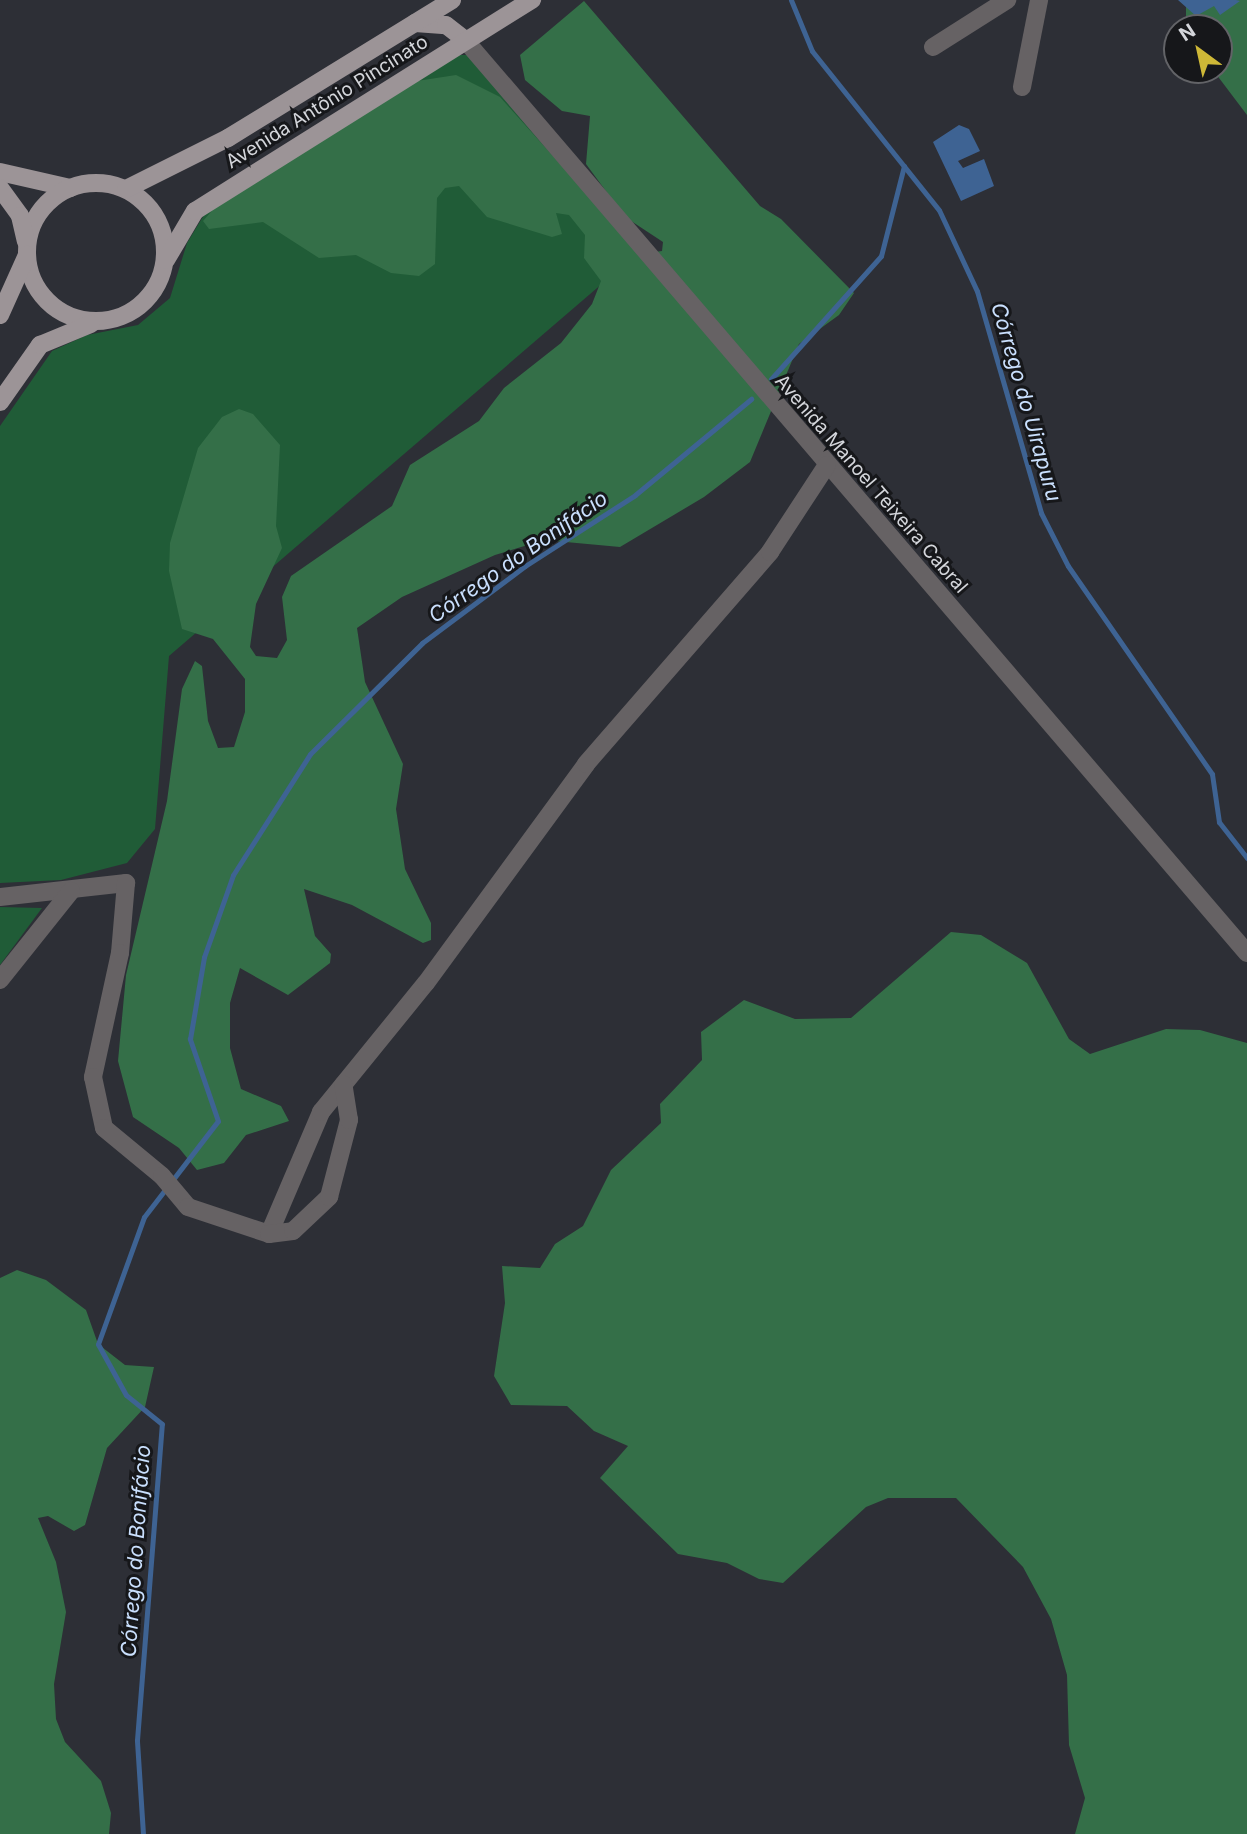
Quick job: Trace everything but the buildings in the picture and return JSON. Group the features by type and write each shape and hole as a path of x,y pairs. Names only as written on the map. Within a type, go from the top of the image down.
{"main road":[{"name":"Avenida Antônio Pincinato","path":"126,189 228,138 452,0"},
{"name":"Avenida Antônio Pincinato","path":"0,402 40,345 61,331 136,309 161,279 166,260 195,211 532,0"},
{"path":"415,23 446,25 465,40"},
{"path":"0,172 70,188 108,183 126,189 157,218 166,260"},
{"path":"0,188 20,216 31,277 57,310 99,322"},
{"path":"0,315 41,210 70,188"}],"street":[{"path":"933,47 1007,0"},
{"path":"1022,87 1039,0"},
{"name":"Avenida Manoel Teixeira Cabral","path":"465,40 1247,953"},
{"path":"269,1234 321,1112 586,764 770,552 827,465"},
{"path":"0,897 126,883 120,953 93,1077 104,1128 162,1176 188,1207 269,1234 293,1231 330,1197 349,1120 343,1084"},
{"path":"0,980 71,891"}],"green space":[{"path":"1186,0 1247,0 1247,115 1224,84 1233,84 1233,14 1186,14"},
{"path":"584,1 760,206 781,219 854,293 839,315 799,344 750,462 704,497 620,547 544,540 495,555 402,597 357,628 365,682 403,764 396,809 405,869 431,923 431,940 423,943 352,905 304,889 315,936 331,954 330,963 288,995 240,968 230,1003 230,1048 241,1089 281,1106 289,1121 246,1135 224,1163 197,1170 179,1148 133,1117 118,1061 126,975 167,801 182,689 195,661 202,666 208,721 218,748 234,747 245,712 245,679 213,639 182,629 169,571 170,543 198,448 222,417 239,409 253,414 280,445 276,526 282,548 256,604 250,647 256,656 277,658 287,640 282,597 291,576 392,506 410,465 479,421 504,388 561,343 592,304 601,281 584,258 585,235 569,215 556,213 562,234 552,237 487,217 459,186 445,188 437,198 435,264 419,276 391,273 356,255 319,258 263,222 209,229 203,221 223,198 417,81 456,75 500,97 631,243 648,253 662,251 663,242 625,217 586,164 590,116 562,111 525,80 520,55"},
{"path":"452,55 470,55 639,252 169,656 155,829 127,863 61,880 0,883 0,426 52,351 87,335 138,325 170,298 187,243 210,205"},
{"path":"0,907 42,908 0,965"},
{"path":"951,932 981,935 1027,963 1069,1039 1090,1054 1166,1029 1200,1030 1247,1043 1247,1834 1075,1834 1085,1798 1069,1745 1067,1675 1051,1619 1023,1567 956,1498 888,1498 866,1507 783,1583 759,1579 727,1563 678,1554 600,1478 628,1446 594,1431 567,1406 511,1405 494,1376 505,1303 502,1266 540,1268 555,1244 583,1226 611,1170 661,1123 660,1104 702,1060 701,1032 744,1000 795,1019 851,1018"},
{"path":"17,1270 46,1280 86,1310 98,1344 125,1365 154,1367 145,1407 107,1448 85,1525 74,1531 48,1516 38,1518 56,1562 66,1612 54,1684 56,1719 65,1742 101,1781 111,1813 109,1834 0,1834 0,1278"}],"water":[{"path":"1178,0 1240,1 1221,14 1214,6 1200,14 1194,14"},
{"path":"959,125 969,129 980,151 958,161 963,168 984,159 994,186 961,201 933,142"}],"waterway":[{"name":"Córrego do Uirapuru","path":"791,0 812,51 939,210 977,291 1041,513 1068,566 1212,774 1219,822 1247,858"},
{"path":"771,379 881,256 904,166"},
{"name":"Córrego do Bonifácio","path":"143,1834 137,1740 162,1424 126,1395 98,1344 144,1217 218,1121 190,1039 204,957 233,875 310,754 422,643 525,566 635,495 751,399"}]}
